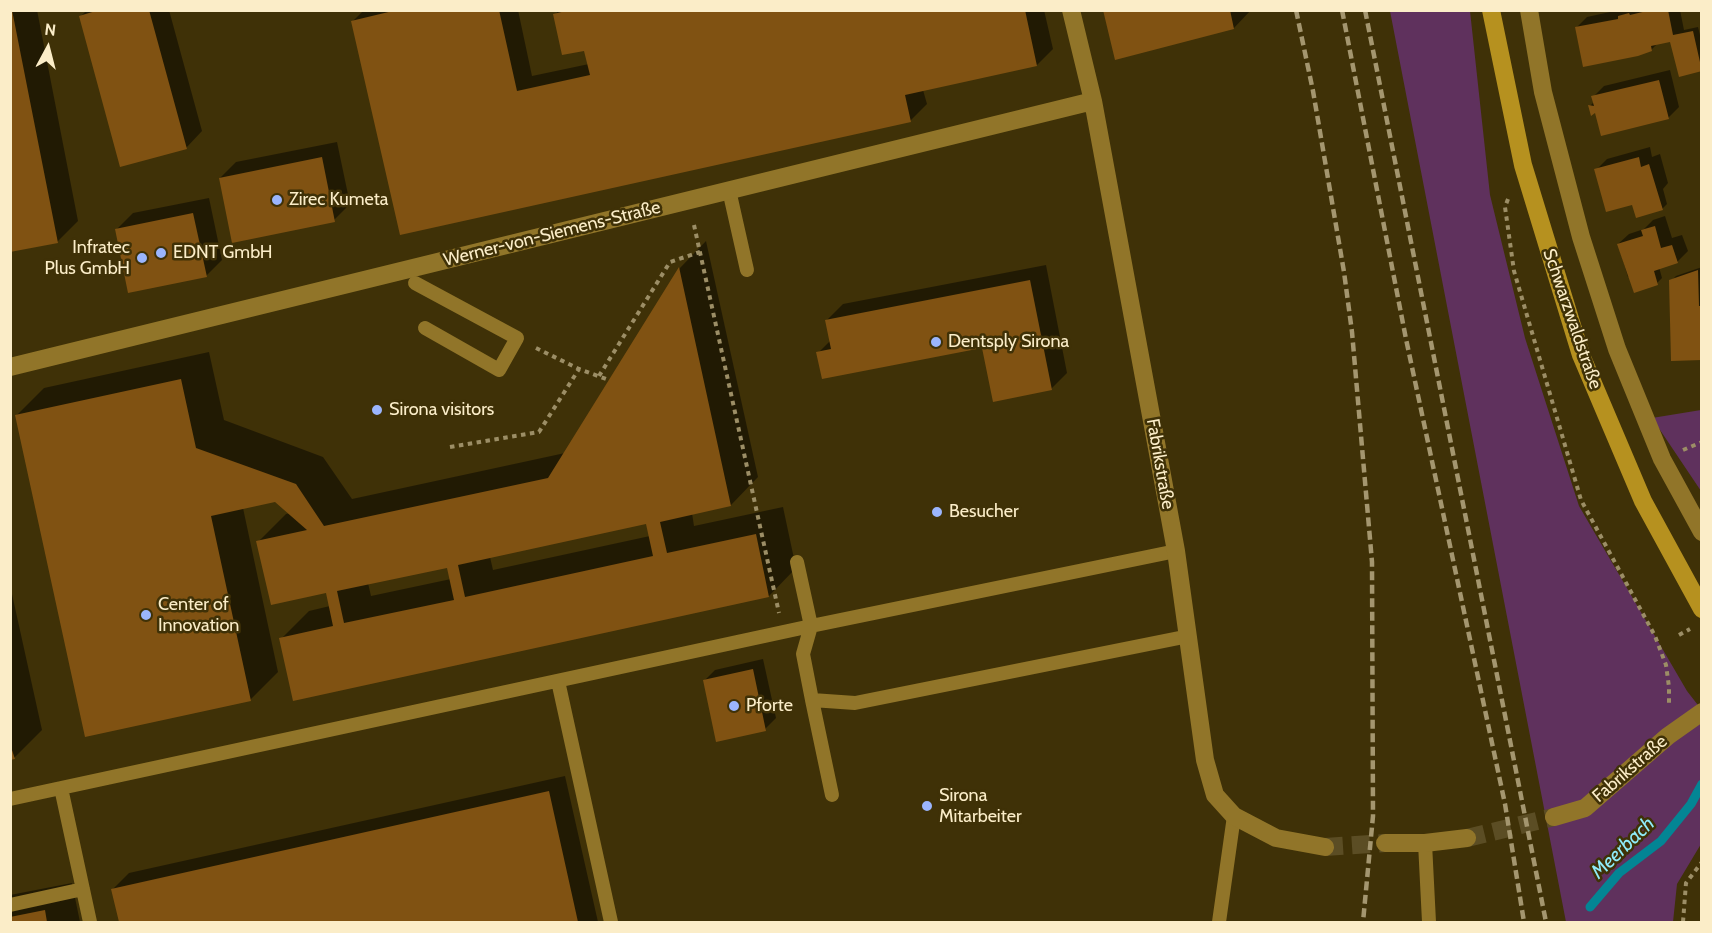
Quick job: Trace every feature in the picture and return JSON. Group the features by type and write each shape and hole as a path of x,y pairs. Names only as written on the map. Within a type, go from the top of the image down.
{"main road":[{"name":"Schwarzwaldstraße","path":"1491,10 1522,165 1581,355 1643,501 1701,609"}],"street":[{"name":"Fabrikstraße","path":"1071,10 1093,101 1176,551 1205,760 1215,795 1234,816 1276,838 1325,847"},
{"name":"Schwarzwaldstraße","path":"1529,10 1543,92 1578,226 1617,349 1662,459 1701,532"},
{"name":"Werner-von-Siemens-Straße","path":"10,367 1093,101"},
{"name":"Fabrikstraße","path":"1554,817 1585,808 1668,736 1701,712"},
{"path":"1385,843 1425,843 1467,838"}],"lane":[{"path":"729,190 747,270"},
{"path":"415,283 517,338 500,370 425,328"},
{"path":"10,799 811,626 1176,551"},
{"path":"797,562 811,626 803,654 831,795"},
{"path":"812,700 855,703 1189,636"},
{"path":"558,681 611,922"},
{"path":"61,788 90,922"},
{"path":"1219,922 1234,816"},
{"path":"1425,843 1429,922"},
{"path":"10,905 83,889"}],"path":[{"path":"1522,165 1505,207 1514,272 1581,500 1655,636 1666,665 1669,710"},
{"path":"688,200 783,632"},
{"path":"598,376 670,262 700,252"},
{"path":"517,338 579,369 609,380"},
{"path":"450,447 539,432 579,369"},
{"path":"1683,922 1686,883 1701,862"}],"shaded area":[{"path":"1390,11 1470,11 1490,195 1525,338 1579,506 1687,691 1701,709 1701,844 1677,884 1673,922 1566,922"},
{"path":"1701,410 1701,491 1652,418"}],"building":[{"path":"10,10 12,10 58,243 10,252"},
{"path":"99,10 149,10 187,149 120,167 79,16"},
{"path":"397,10 499,10 517,91 590,75 584,51 562,55 553,14 570,10 1025,10 1037,66 905,95 911,122 400,235 351,21"},
{"path":"1103,10 1230,10 1234,29 1115,60"},
{"path":"1651,10 1668,10 1673,35 1693,31 1702,71 1679,77 1670,42 1651,46 1652,51 1638,56 1583,67 1575,27 1618,19 1618,16 1629,13 1630,15"},
{"path":"1659,80 1669,119 1601,136 1595,113 1591,116 1588,105 1594,106 1591,96"},
{"name":"Zirec Kumeta","path":"322,157 335,222 232,243 219,178"},
{"path":"1639,157 1641,167 1649,164 1663,210 1636,218 1632,205 1606,212 1594,169"},
{"name":"EDNT GmbH","path":"193,213 207,277 128,293 115,229"},
{"path":"1655,226 1661,248 1672,245 1678,263 1654,271 1658,285 1634,293 1617,244 1643,236 1641,230"},
{"path":"679,267 731,506 660,522 667,553 756,534 769,597 293,701 279,638 333,626 326,593 271,605 256,541 307,530 275,502 211,516 251,701 85,737 15,415 181,379 196,448 296,484 324,526 548,478","holes":["646,524 653,556 465,597 458,565","447,568 454,600 344,623 337,591"]},
{"path":"1698,270 1699,306 1702,306 1702,360 1671,361 1669,280"},
{"name":"Dentsply Sirona","path":"1030,280 1052,390 993,402 982,348 822,379 816,352 831,349 825,320"},
{"name":"Pforte","path":"753,669 766,731 716,742 703,680"},
{"path":"10,744 15,759 10,760"},
{"path":"549,791 578,922 119,922 111,889"},
{"path":"45,910 47,922 10,922 10,917"}],"waterway":[{"name":"Meerbach","path":"1590,907 1619,873 1661,841 1691,804 1702,784"}],"tunnel":[{"path":"1467,838 1554,817"},
{"path":"1325,847 1385,843"}],"railway":[{"path":"1296,10 1313,91 1344,272 1352,332 1372,562 1373,816 1363,922"},
{"path":"1342,10 1406,339 1505,804 1524,922"},
{"path":"1365,10 1546,922"}],"place":[{"name":"Zirec Kumeta","path":"277,200"},
{"name":"EDNT GmbH","path":"161,253"},
{"name":"Infratec Plus GmbH","path":"142,258"},
{"name":"Dentsply Sirona","path":"936,342"},
{"name":"Sirona visitors","path":"377,410"},
{"name":"Besucher","path":"937,512"},
{"name":"Center of Innovation","path":"146,615"},
{"name":"Pforte","path":"734,706"},
{"name":"Sirona Mitarbeiter","path":"927,806"}]}
